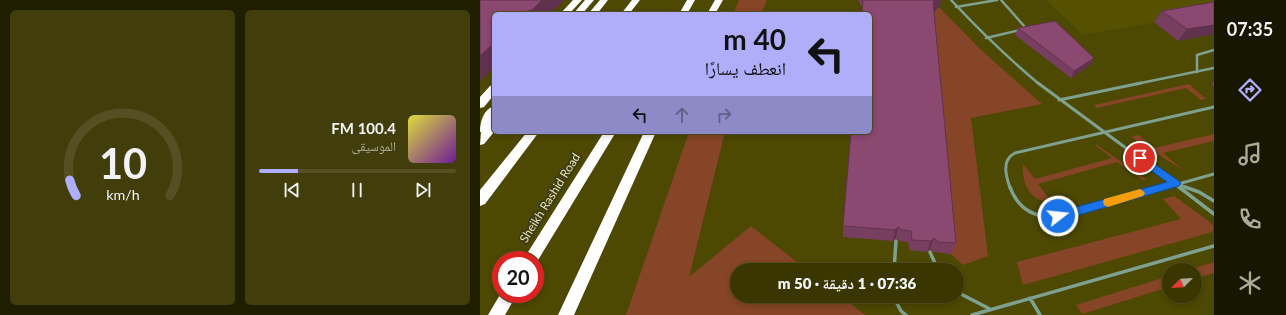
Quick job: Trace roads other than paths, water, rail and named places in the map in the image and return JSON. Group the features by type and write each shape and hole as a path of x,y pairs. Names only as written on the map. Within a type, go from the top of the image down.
{"highway":[{"path":"566,12 578,0"},
{"path":"579,12 590,0"},
{"path":"594,12 604,0"},
{"path":"627,12 636,0"},
{"path":"684,12 691,0"},
{"path":"712,12 719,0"},
{"path":"480,104 492,90"},
{"path":"480,128 492,113"},
{"path":"480,141 492,127"},
{"path":"480,200 531,134"},
{"name":"Sheikh Rashid Road","path":"536,251 609,134"},
{"path":"566,315 649,134"},
{"path":"574,315 576,295"},
{"path":"496,315 503,303"}],"lane":[{"path":"950,0 986,38 1017,67 1059,100 1176,183 1214,214"},
{"path":"956,7 998,0"},
{"path":"986,38 1020,30 1025,27 1023,22 1002,0"},
{"path":"1197,72 1197,55 1214,50"},
{"path":"1059,100 1214,68"},
{"path":"1214,107 1022,150 1014,153 1008,158 1005,165 1013,195 1020,205 1032,214 1045,218 1058,216 1214,174"},
{"path":"1176,183 1199,192 1214,201"},
{"path":"894,263 896,241"},
{"path":"972,315 1214,246"},
{"path":"930,252 935,263"},
{"path":"964,296 990,309"},
{"path":"1030,298 1040,315"},
{"path":"897,303 901,311 906,315"}]}
